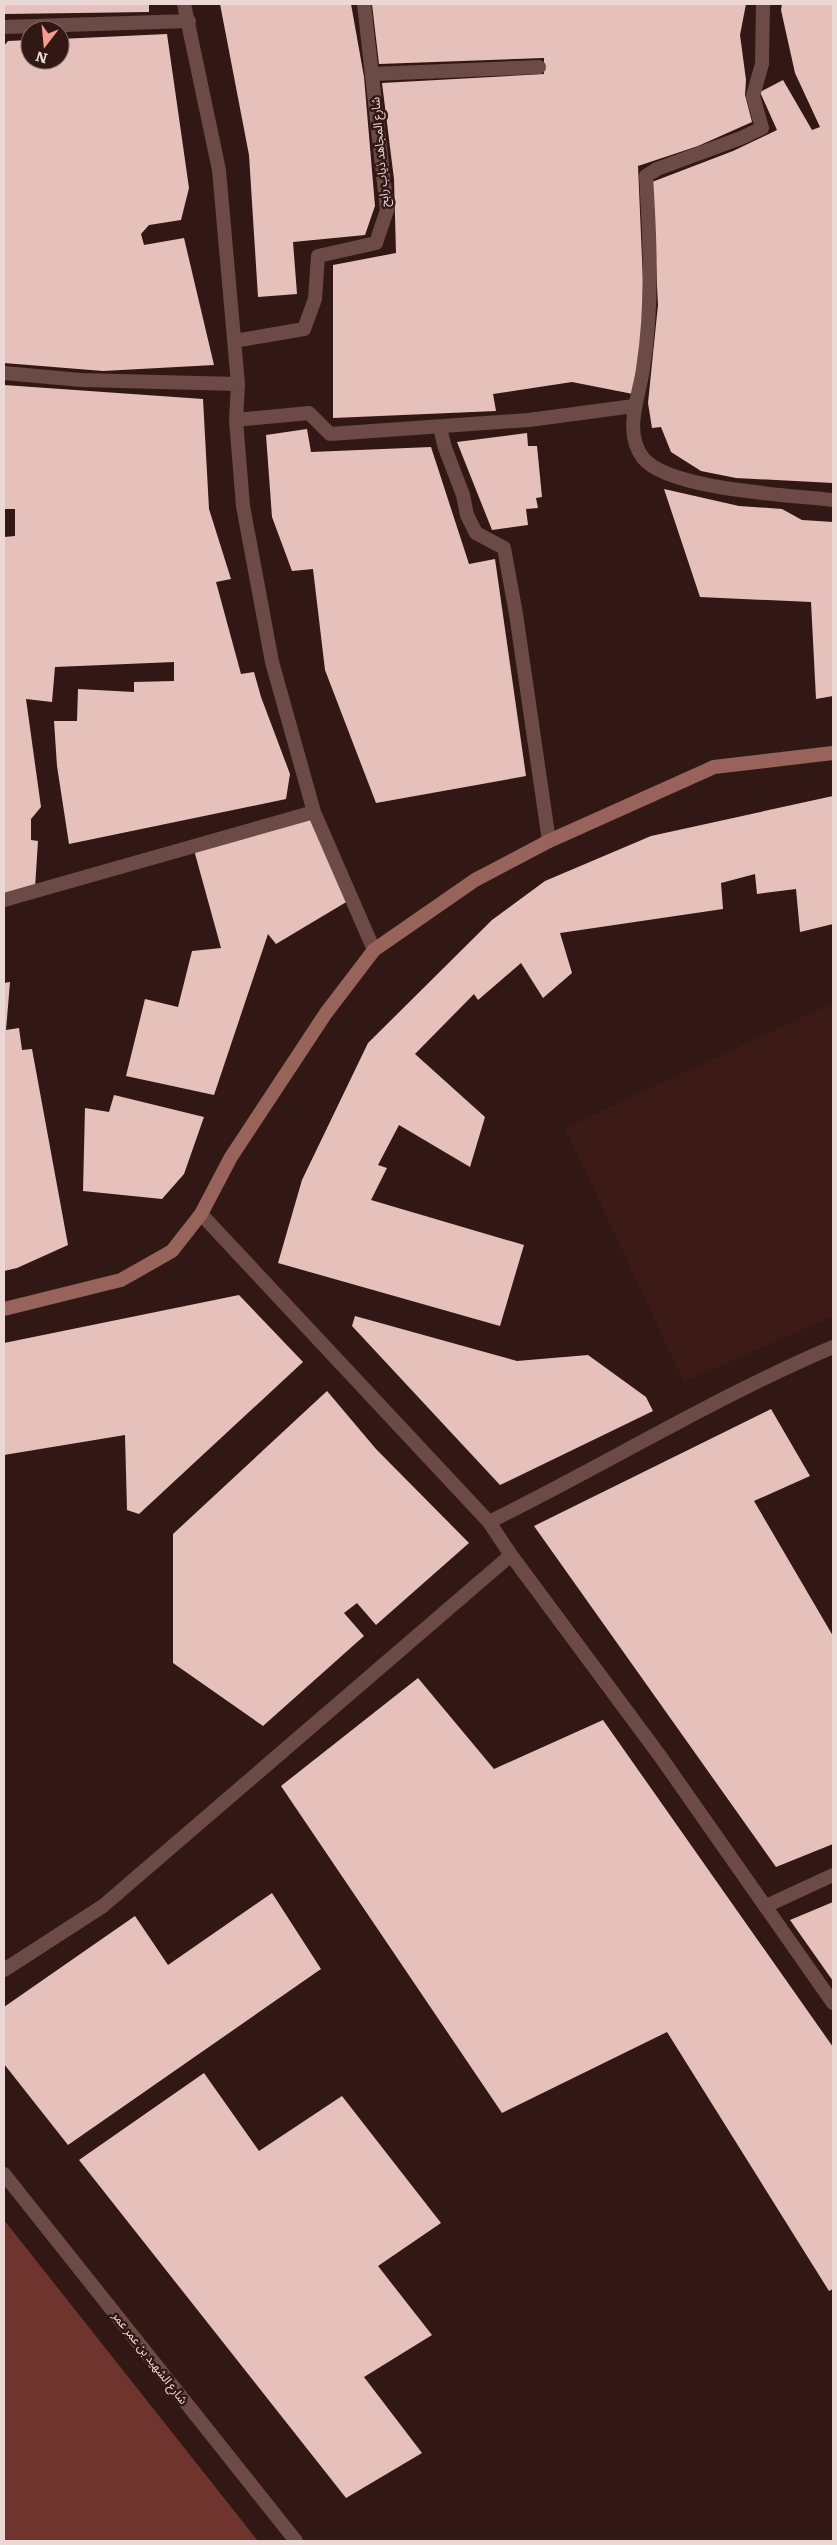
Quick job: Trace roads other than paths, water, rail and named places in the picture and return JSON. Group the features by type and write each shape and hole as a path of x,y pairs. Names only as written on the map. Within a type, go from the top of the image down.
{"main road":[{"path":"4,1309 121,1280 172,1250 201,1214 231,1157 326,1013 374,950 475,880 549,841 714,767 833,753"}],"street":[{"path":"184,4 219,170 238,384 236,420 243,506 272,662 314,812 374,950"},
{"name":"شارع المجاهد ذياب رابح","path":"234,341 304,329 314,300 318,256 376,244 387,210 364,4"},
{"path":"763,4 762,64 753,96 762,128 741,138 657,169 646,176 651,286 643,370 634,406 634,436 643,458 668,475 728,489 833,500"},
{"path":"4,27 189,22"},
{"path":"373,74 539,66"},
{"path":"4,373 81,380 238,384"},
{"path":"236,420 309,413 330,434 440,428 529,420 634,406"},
{"path":"440,428 445,448 464,494 470,521 476,533 504,548 516,614 549,841"},
{"path":"4,900 314,812"},
{"path":"201,1214 489,1522 511,1555 660,1756 833,2003"},
{"path":"489,1522 558,1488 772,1373 833,1347"},
{"path":"4,1970 103,1906 511,1555"},
{"path":"766,1906 833,1875"},
{"name":"شارع الشهيد بن عمر عمر","path":"4,2174 296,2541"}]}
